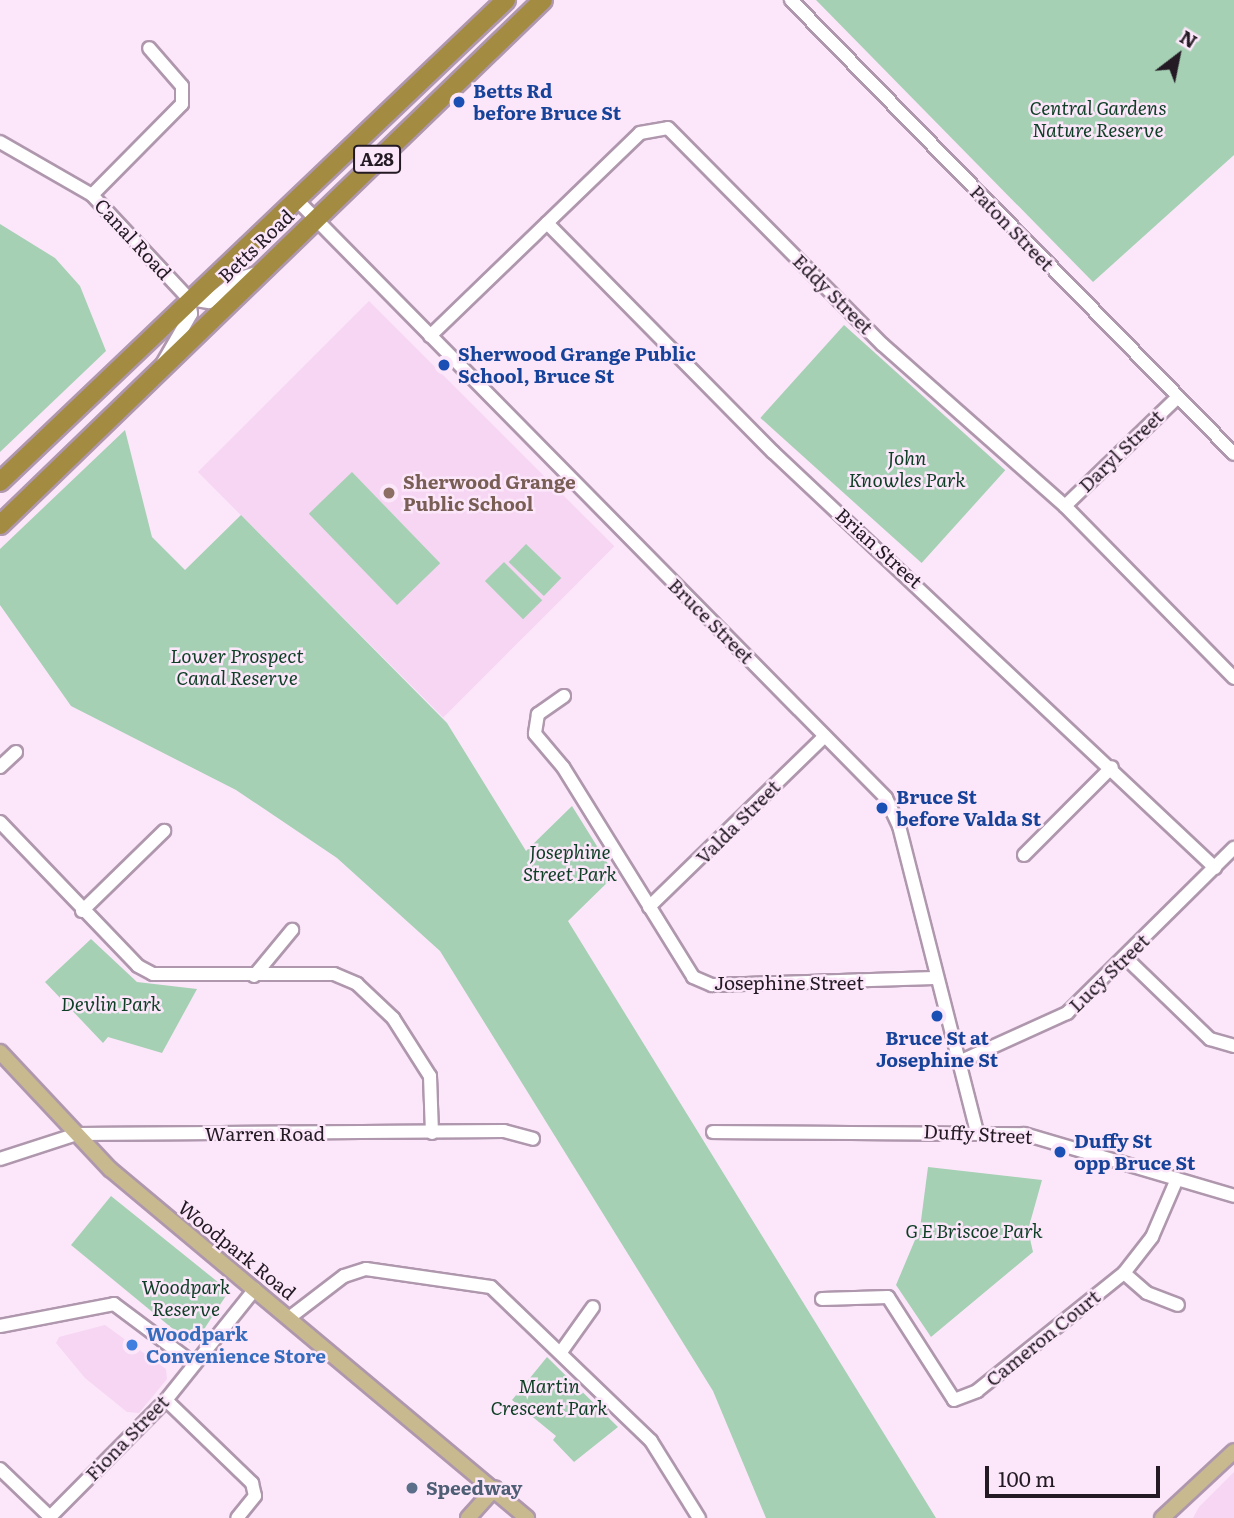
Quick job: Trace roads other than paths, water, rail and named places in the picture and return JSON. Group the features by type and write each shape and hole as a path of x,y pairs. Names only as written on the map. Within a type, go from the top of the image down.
{"highway":[{"name":"Betts Road","path":"3,480 189,299 506,0"},
{"name":"Betts Road","path":"0,525 257,273 543,0"}],"main road":[{"name":"Woodpark Road","path":"0,1052 77,1134 255,1289 495,1488 527,1518"},
{"path":"1162,1518 1234,1451"},
{"path":"468,1518 495,1488"}],"street":[{"name":"Paton Street","path":"791,0 1234,454"},
{"path":"92,195 189,96 149,48"},
{"name":"Eddy Street","path":"430,336 645,129 668,128 883,345 1065,506 1234,678"},
{"name":"Canal Road","path":"0,142 92,195 189,299"},
{"name":"Bruce Street","path":"295,198 825,736 891,807 977,1131"},
{"name":"Brian Street","path":"547,223 773,452 1112,767 1215,868"},
{"path":"161,366 191,314 189,299 209,302 238,279 257,273"},
{"name":"Daryl Street","path":"1065,506 1178,397"},
{"name":"Josephine Street","path":"564,696 538,714 536,734 563,767 689,972 708,984 936,978"},
{"name":"Valda Street","path":"649,906 825,736"},
{"path":"0,767 16,752"},
{"path":"1024,855 1112,767"},
{"path":"0,822 82,911 153,974 334,974 377,1000 430,1076 432,1133"},
{"path":"82,911 164,831"},
{"name":"Lucy Street","path":"959,1062 1067,1013 1126,958 1234,848"},
{"path":"254,976 292,930"},
{"path":"1126,958 1210,1039 1234,1046"},
{"name":"Warren Road","path":"0,1158 77,1134 504,1131 533,1139"},
{"name":"Duffy Street","path":"713,1132 977,1131 1041,1137 1234,1196"},
{"name":"Cameron Court","path":"822,1299 888,1297 954,1400 977,1391 1124,1273 1152,1237 1177,1179"},
{"path":"289,1318 344,1276 379,1268 491,1287 651,1441 699,1518"},
{"path":"1124,1273 1147,1293 1178,1304"},
{"name":"Fiona Street","path":"49,1517 166,1400 255,1289"},
{"path":"0,1326 114,1304 193,1363"},
{"path":"561,1352 593,1307"},
{"path":"166,1400 252,1483 255,1496 237,1518"},
{"path":"0,1469 49,1517"}],"place":[{"name":"Betts Rd before Bruce St","path":"459,102"},
{"name":"Sherwood Grange Public School, Bruce St","path":"444,365"},
{"name":"Sherwood Grange Public School","path":"389,493"},
{"name":"Bruce St before Valda St","path":"882,808"},
{"name":"Bruce St at Josephine St","path":"937,1016"},
{"name":"Duffy St opp Bruce St","path":"1060,1152"},
{"name":"Woodpark Convenience Store","path":"132,1345"},
{"name":"Speedway","path":"412,1488"}],"park label":[{"name":"Central Gardens Nature Reserve","path":"1098,119"},
{"name":"John Knowles Park","path":"907,469"},
{"name":"Lower Prospect Canal Reserve","path":"237,667"},
{"name":"Josephine Street Park","path":"570,863"},
{"name":"Devlin Park","path":"111,1004"},
{"name":"G E Briscoe Park","path":"974,1231"},
{"name":"Woodpark Reserve","path":"186,1298"},
{"name":"Martin Crescent Park","path":"549,1397"}]}
